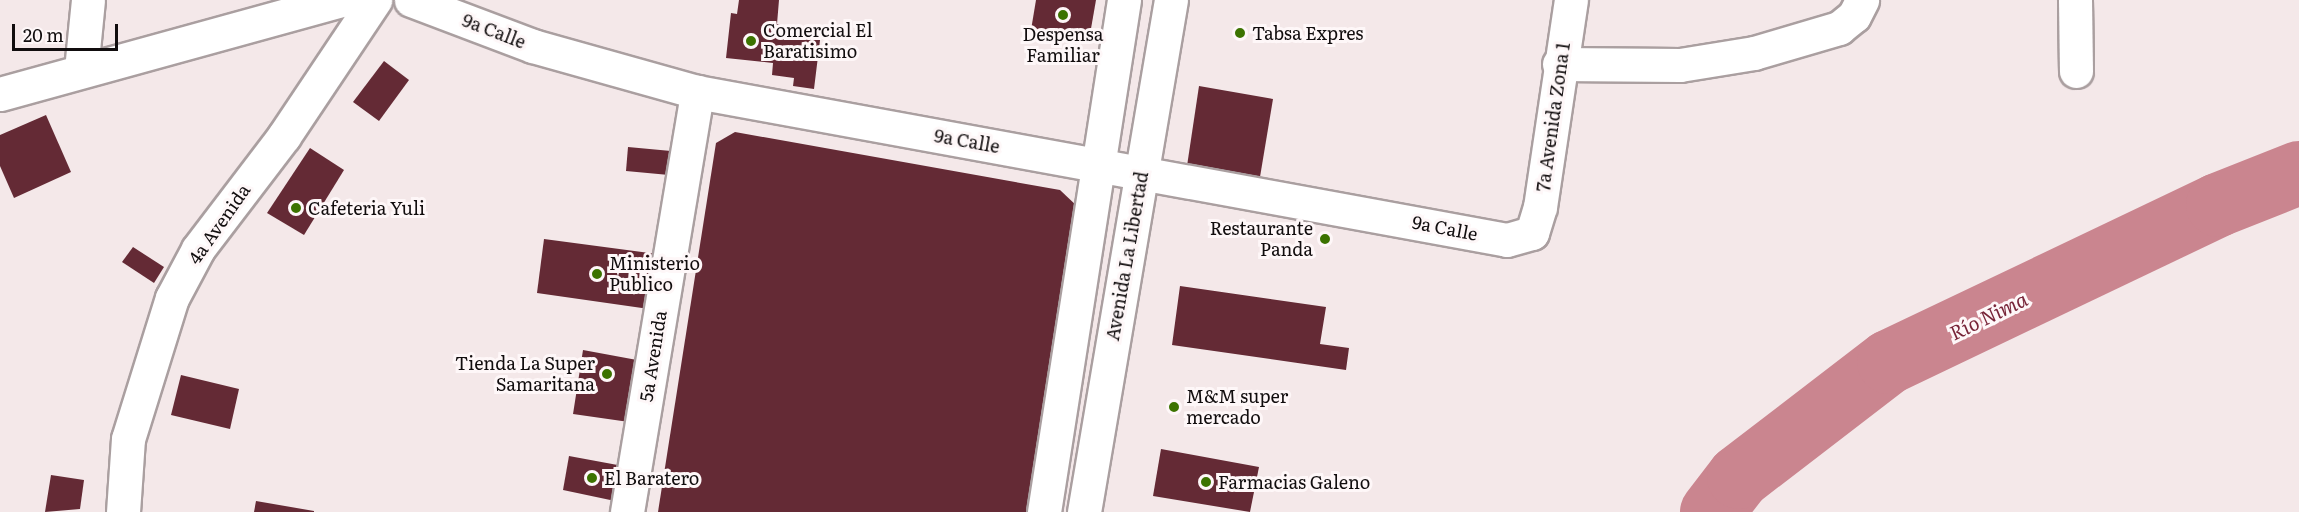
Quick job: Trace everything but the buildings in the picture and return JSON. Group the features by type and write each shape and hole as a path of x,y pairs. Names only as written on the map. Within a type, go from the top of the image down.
{"street":[{"path":"81,70 88,0"},
{"path":"0,94 341,0"},
{"name":"4a Avenida","path":"123,512 128,439 172,298 198,249 284,136 375,0"},
{"name":"9a Calle","path":"411,0 533,46 697,92 1507,240 1532,233"},
{"path":"1044,512 1096,165 1124,0"},
{"name":"Avenida La Libertad","path":"1084,512 1171,0"},
{"name":"7a Avenida Zona 1","path":"1532,233 1540,207 1559,64 1571,0"},
{"path":"1559,64 1680,65 1754,53 1839,28 1854,16 1862,0"},
{"path":"2075,0 2076,71"},
{"name":"5a Avenida","path":"627,512 697,92"}],"waterway":[{"name":"Río Nima","path":"1712,512 1739,477 1889,362 2218,205 2299,173"}],"place":[{"name":"Despensa Familiar","path":"1063,15"},
{"name":"Tabsa Expres","path":"1240,33"},
{"name":"Comercial El Baratisimo","path":"751,41"},
{"name":"Cafeteria Yuli","path":"296,208"},
{"name":"Restaurante Panda","path":"1325,239"},
{"name":"Ministerio Publico","path":"597,274"},
{"name":"Tienda La Super Samaritana","path":"607,374"},
{"name":"M&M super mercado","path":"1174,407"},
{"name":"El Baratero","path":"592,478"},
{"name":"Farmacias Galeno","path":"1206,482"}]}
